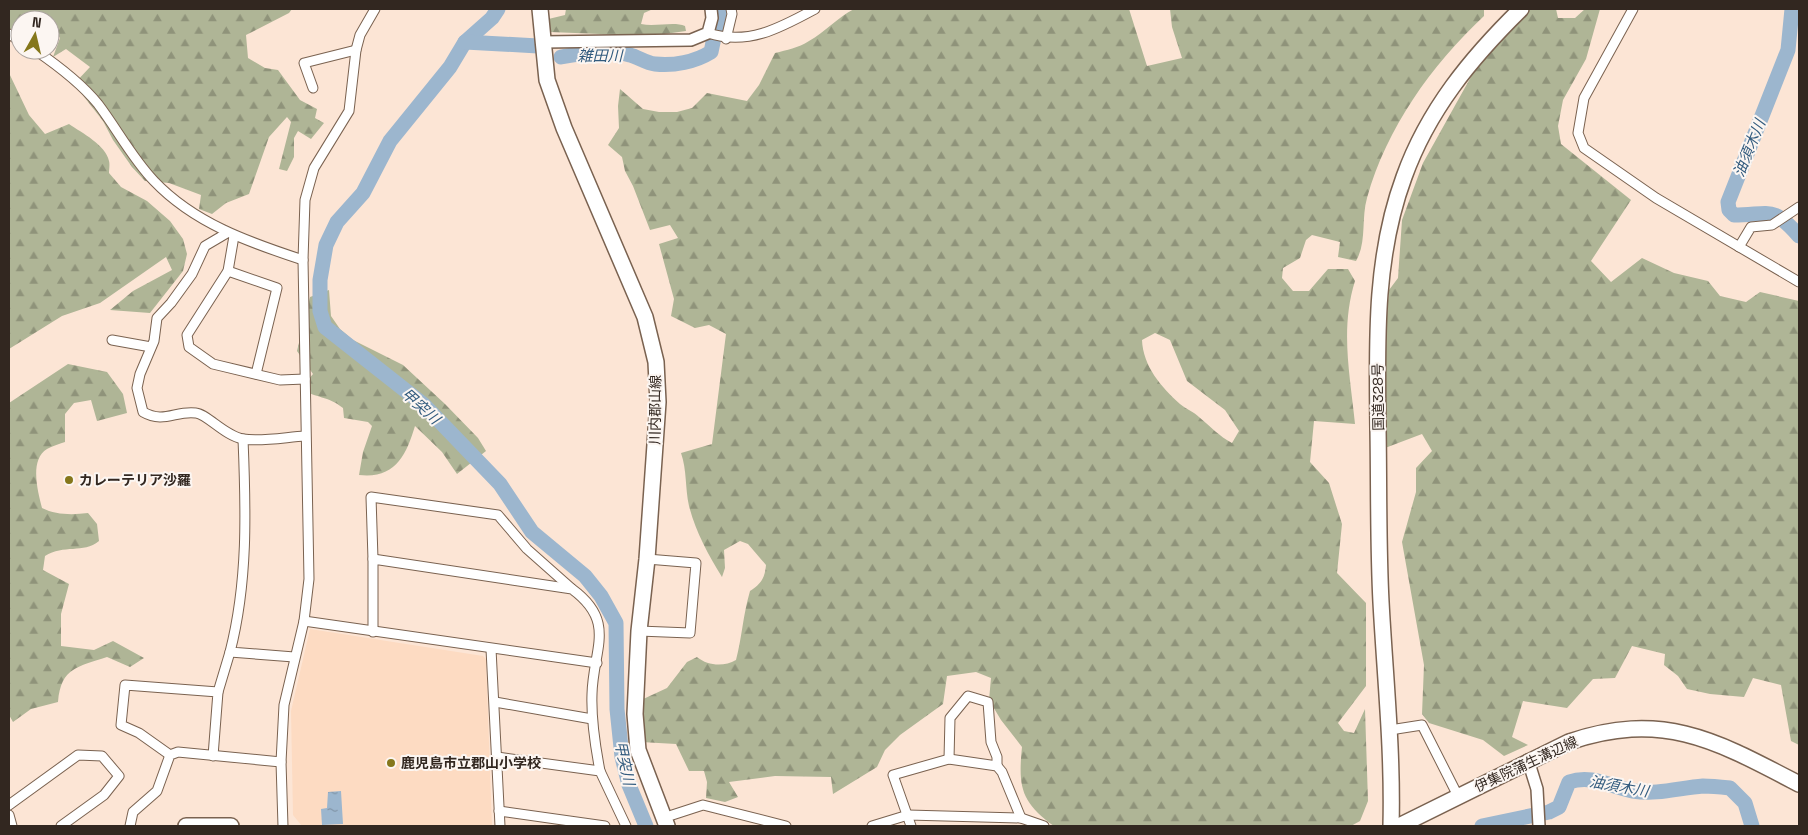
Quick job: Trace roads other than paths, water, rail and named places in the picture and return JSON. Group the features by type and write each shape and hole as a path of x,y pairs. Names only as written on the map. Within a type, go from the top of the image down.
{"main road":[{"name":"川内郡山線","path":"540,9 547,80 564,128 644,317 656,362 658,402 647,560 639,631 635,714 638,750 665,822"},
{"name":"国道328号","path":"1391,826 1390,730 1381,601 1377,339 1380,283 1388,233 1403,179 1428,122 1478,52 1521,9"},
{"name":"伊集院蒲生溝辺線","path":"1400,826 1528,760 1588,735 1629,728 1657,728 1706,738 1730,748 1799,784"},
{"path":"186,826 231,826"}],"street":[{"path":"283,826 281,762 284,705 304,621 309,578 303,260 305,200 309,183 325,147 349,111 356,50 360,35 375,9"},
{"path":"708,33 712,18 711,9"},
{"path":"725,39 732,14 731,9"},
{"path":"543,42 691,40 708,33 725,39 764,34 815,9"},
{"path":"1633,9 1584,98 1578,123 1579,139 1584,148 1606,165 1799,282"},
{"path":"313,88 304,63 356,50"},
{"path":"47,60 74,81 96,102 153,180 194,213 231,234 303,260"},
{"path":"1739,247 1751,227 1772,226 1799,207"},
{"path":"231,234 228,271 187,336 189,347 213,364 280,380 305,379"},
{"path":"231,234 205,246 192,274 171,303 157,318 151,347 140,374 137,388 143,412 153,418 194,412 201,414 217,428 243,439 305,436"},
{"path":"228,271 277,288 256,374"},
{"path":"112,340 151,347"},
{"path":"213,756 218,692 230,652 240,606 246,522 243,439"},
{"path":"374,632 372,498 498,515 527,549 584,598 595,611 599,629 597,663 592,692 592,719 600,771 626,826"},
{"path":"373,559 572,589"},
{"path":"639,631 690,634 696,563 647,560"},
{"path":"304,621 597,663"},
{"path":"491,649 500,826"},
{"path":"230,652 294,657"},
{"path":"170,755 139,733 121,725 125,685 218,692"},
{"path":"949,759 950,718 968,696 988,702 991,742 997,757 997,766 1002,772 1021,818"},
{"path":"495,702 592,719"},
{"path":"1390,730 1422,725 1458,796"},
{"path":"170,755 178,752 281,762"},
{"path":"9,805 78,754 102,756 120,776 104,795 61,826"},
{"path":"130,826 133,812 157,792 170,755"},
{"path":"497,758 600,771"},
{"path":"911,826 893,775 949,759 997,766"},
{"path":"1528,760 1537,789 1539,826"},
{"path":"665,822 703,805 786,826"},
{"path":"499,812 605,826"},
{"path":"9,815 12,826"},
{"path":"872,826 908,815 1021,818 1044,826"}],"water":[{"path":"341,791 343,824 322,825 321,809 327,808 328,792"}],"waterway":[{"name":"甲突川","path":"498,9 492,18 465,42 450,67 390,141 363,193 337,222 326,245 320,280 320,311 325,327 424,405 500,484 532,532 585,576 601,596 616,623 617,709 622,757 629,785 646,826"},
{"name":"雑田川","path":"561,57 604,52 622,53 655,64 677,64 691,61 711,52 720,9"},
{"name":"油須木川","path":"1792,9 1788,50 1728,202 1729,210 1734,215 1770,214 1783,220 1799,236"},
{"name":"雑田川","path":"465,42 538,46"},
{"name":"油須木川","path":"1482,826 1549,812 1559,807 1569,782 1586,779 1642,792 1659,792 1703,786 1730,788 1745,803 1752,826"}],"place":[{"name":"カレーテリア沙羅","path":"69,480"},
{"name":"鹿児島市立郡山小学校","path":"391,763"}]}
